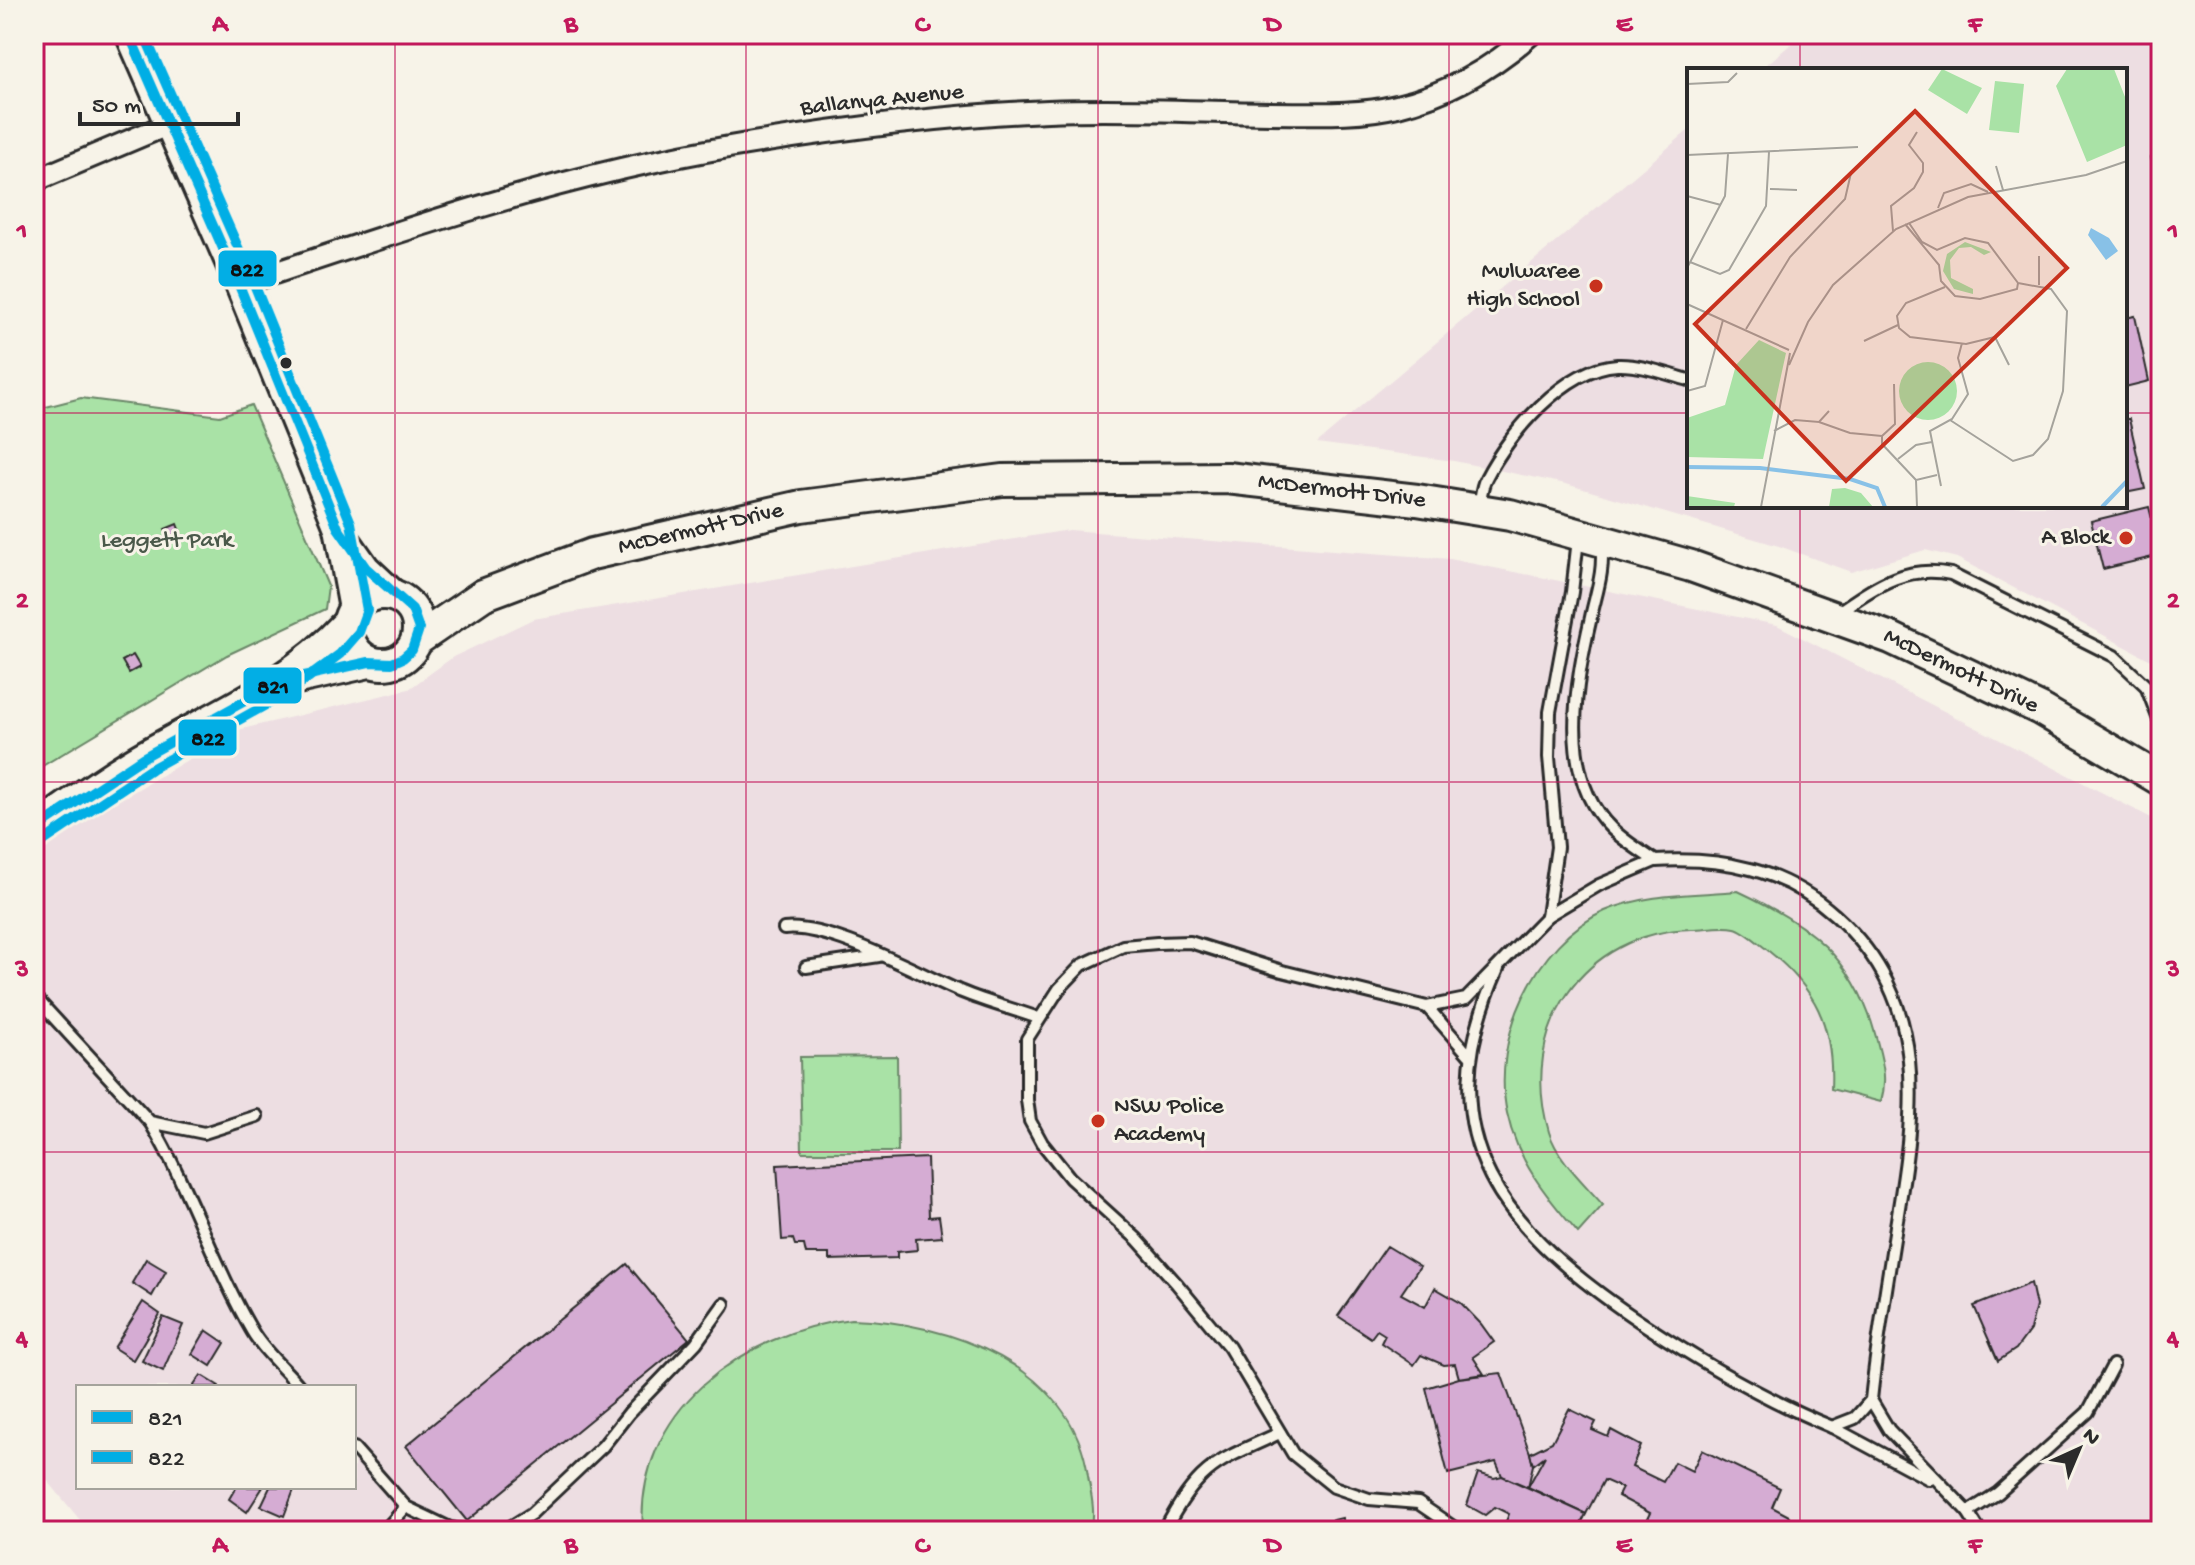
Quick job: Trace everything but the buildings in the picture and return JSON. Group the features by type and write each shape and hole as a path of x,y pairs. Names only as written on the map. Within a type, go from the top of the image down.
{"main road":[{"name":"McDermott Drive","path":"417,640 483,595 592,554 801,506 1003,480 1227,478 1479,510 1691,566 1833,615 1904,644 2040,709 2161,780"},
{"path":"34,830 144,757 281,681 329,645 350,616 372,595 400,598 417,619 417,640 403,658 380,665 369,662 354,651 350,616"},
{"name":"McDermott Drive","path":"400,598 483,595"},
{"path":"281,681 369,662"}],"street":[{"path":"129,34 239,285 338,528 366,568 400,598"},
{"name":"Ballanya Avenue","path":"239,285 409,227 563,182 659,160 822,133 1046,111 1337,113 1396,107 1453,88 1497,62 1531,34"},
{"path":"34,181 167,125"},
{"path":"338,528 350,616"}],"lane":[{"path":"1479,510 1484,481 1515,432 1537,408 1575,381 1614,365 1636,366 1687,379"},
{"path":"1589,539 1601,577 1582,662 1576,711 1577,752 1584,784 1610,827 1655,861"},
{"path":"1547,916 1557,847 1549,757 1550,712 1572,592 1589,539"},
{"path":"1833,615 1885,581 1907,572 1931,570 1951,574 2114,656 2146,686 2161,725"},
{"path":"1459,1531 1418,1503 1369,1499 1334,1487 1293,1454 1229,1347 1137,1239 1070,1178 1030,1121 1026,1087 1027,1039 1038,1018 1082,965 1123,946 1190,942 1282,971 1427,1007 1466,999 1547,916 1599,885 1655,861 1687,859 1741,865 1772,874 1798,887 1843,922 1880,968 1896,1000 1909,1045 1913,1088 1909,1148 1871,1400 1855,1418 1832,1427"},
{"path":"784,929 848,942 962,992 1038,1018"},
{"path":"806,967 884,956"},
{"path":"1498,969 1483,1000 1469,1055 1469,1111 1479,1156 1501,1198 1541,1247 1592,1290 1718,1371 1935,1482"},
{"path":"34,996 150,1122 172,1160 199,1224 254,1334 298,1385"},
{"path":"1427,1007 1469,1055"},
{"path":"150,1122 204,1133 257,1116"},
{"path":"504,1531 531,1514 603,1446 629,1413 696,1343 724,1304"},
{"path":"1968,1512 1998,1493 2088,1412 2113,1365"},
{"path":"1871,1400 1889,1430 1935,1482 1968,1512 1980,1531"},
{"path":"1164,1531 1186,1490 1213,1464 1280,1433"},
{"path":"356,1450 406,1507 450,1528 467,1531"},
{"path":"384,1531 406,1507"}],"shaded area":[{"name":"Mulwaree High School","path":"1803,34 2161,34 2161,675 2151,660 1957,558 1925,550 1851,572 1779,546 1566,484 1454,461 1317,443 1687,132 1687,508 2127,508 2127,68 1762,68"},
{"name":"NSW Police Academy","path":"1069,530 1450,559 1777,625 2161,823 2161,1531 89,1531 34,1464 34,855 69,830 238,730 409,689 453,657 533,619"}],"green space":[{"name":"Leggett Park","path":"81,398 220,416 251,405 328,586 325,609 227,655 34,771 34,410"},
{"path":"1738,891 1807,931 1842,965 1867,1009 1876,1037 1884,1077 1881,1102 1831,1089 1825,1027 1809,993 1783,963 1742,931 1725,927 1653,934 1619,948 1591,967 1568,993 1552,1023 1543,1057 1542,1094 1553,1142 1572,1171 1603,1205 1578,1233 1526,1163 1507,1113 1504,1085 1506,1055 1524,996 1539,969 1558,945 1580,926 1605,911 1653,898"},
{"path":"897,1056 898,1152 802,1152 800,1057"},
{"path":"851,1319 927,1329 965,1341 1000,1357 1032,1378 1058,1405 1077,1438 1092,1497 1091,1531 643,1531 645,1488 657,1449 676,1415 703,1385 735,1360 772,1341 811,1327"}],"transit line":[{"name":"821","path":"34,830 144,757 281,681 369,662 392,663 403,658 412,650 419,629 412,609 366,568 338,528 239,285 129,34"},
{"name":"822","path":"42,842 151,769 289,692 340,654 359,632 367,610 351,523 252,279 144,34"}],"place":[{"name":"Mulwaree High School","path":"1596,286"},
{"name":"A Block","path":"2126,538"},
{"name":"NSW Police Academy","path":"1098,1121"}]}
